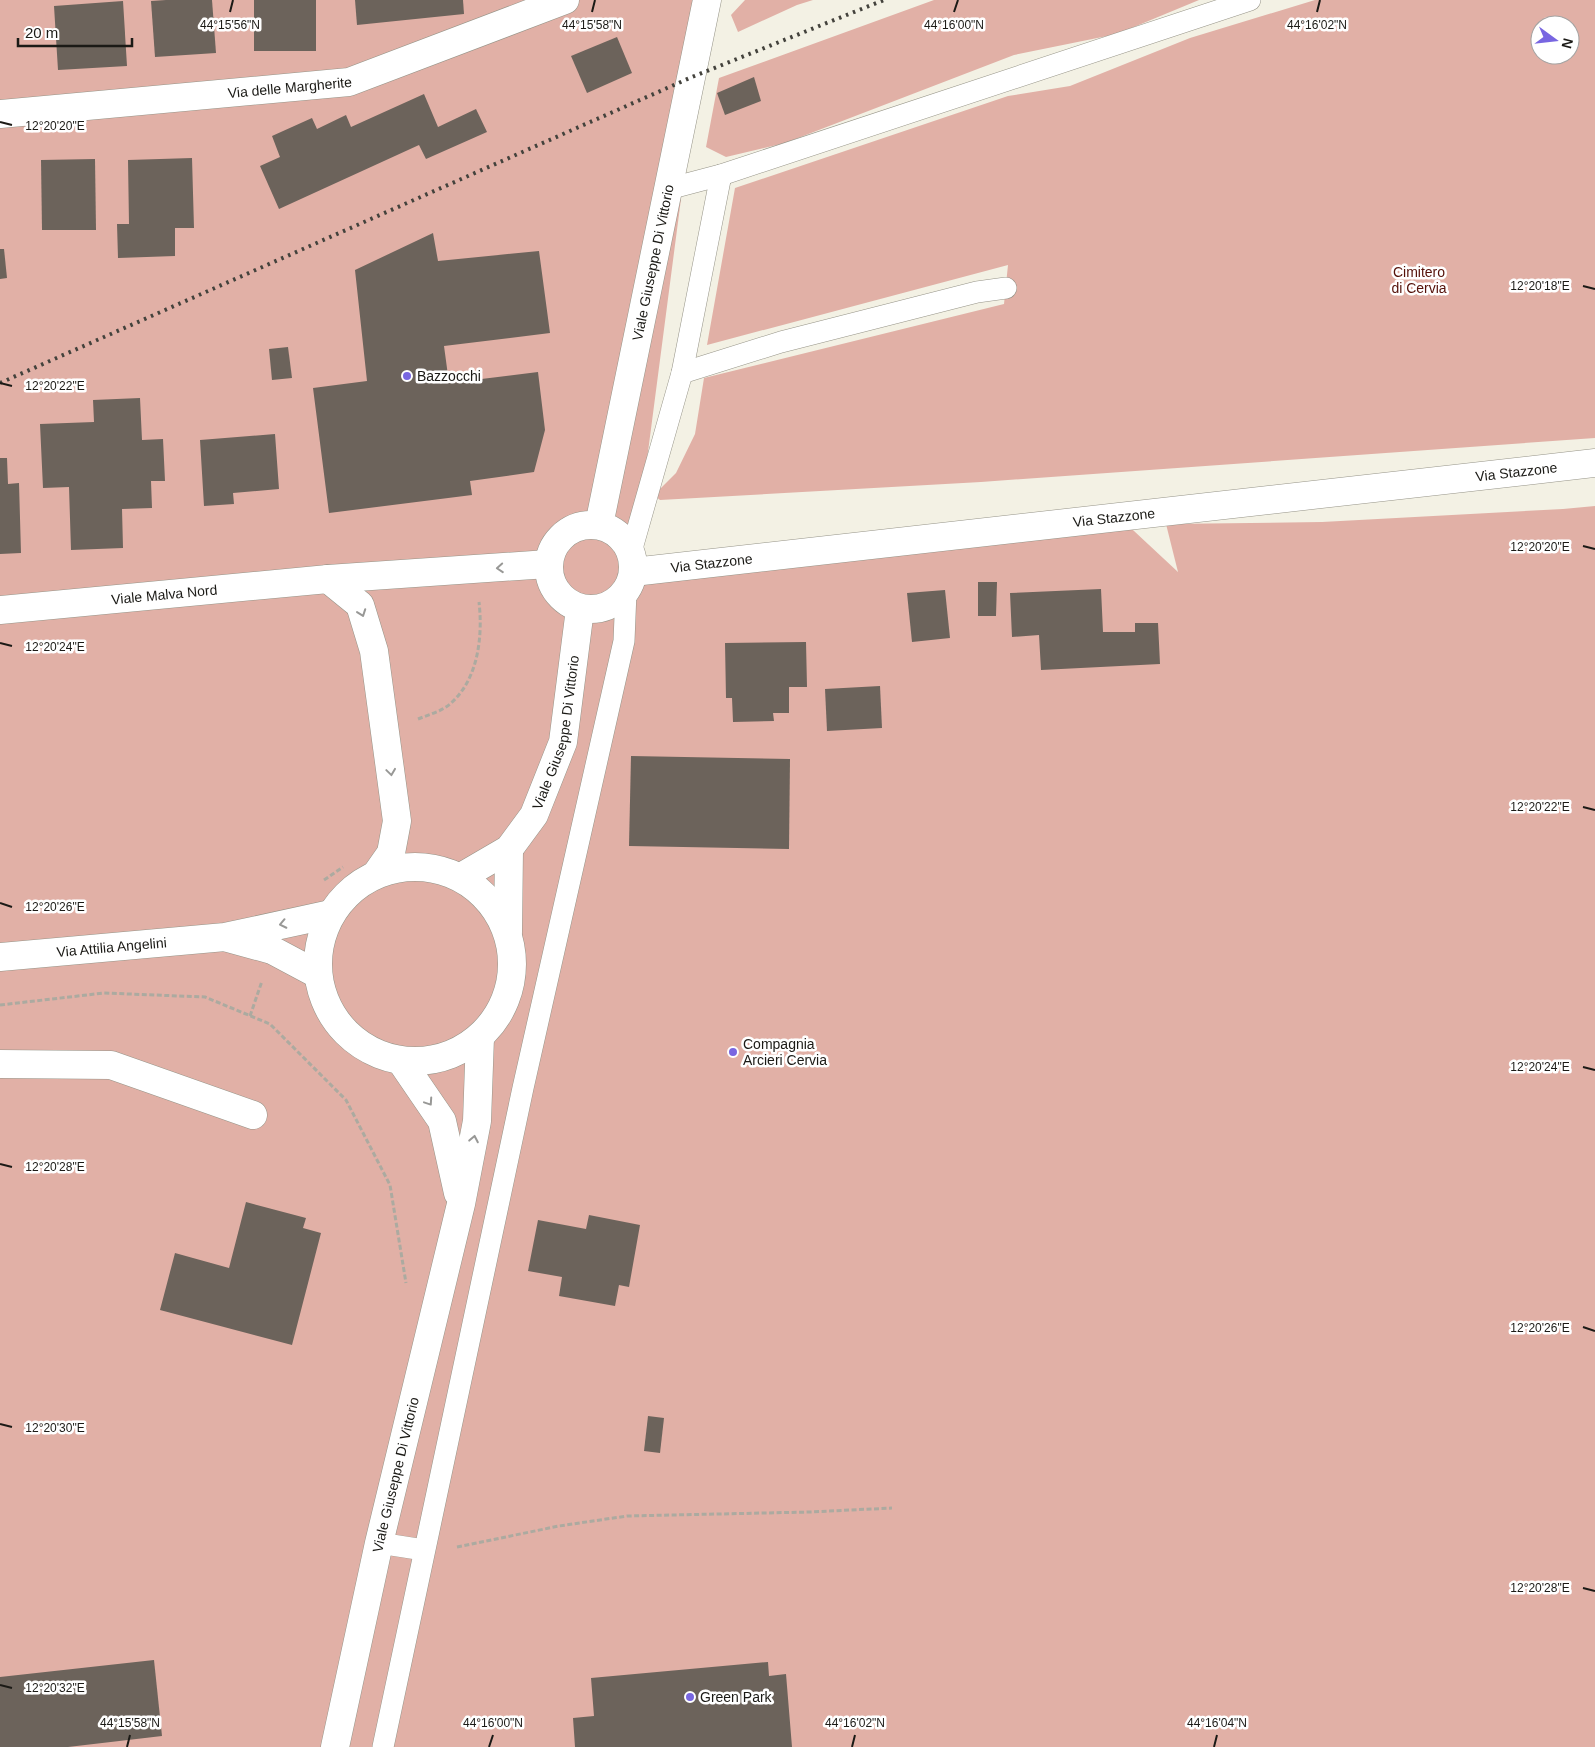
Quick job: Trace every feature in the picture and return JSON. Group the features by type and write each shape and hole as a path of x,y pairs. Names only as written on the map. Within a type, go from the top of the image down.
{"street":[{"name":"Via delle Margherite","path":"0,114 349,82 565,0"},
{"name":"Viale Giuseppe Di Vittorio","path":"599,526 706,0"},
{"name":"Via Stazzone","path":"630,572 1595,463"},
{"path":"585,525 599,526 613,530 623,540 630,572 617,601 593,610 567,603 556,592 550,579 548,564 552,550 560,538 571,530 585,525"},
{"name":"Viale Malva Nord","path":"0,610 328,579 548,564"},
{"path":"328,579 360,606 374,651 397,821 391,853 378,873"},
{"name":"Viale Giuseppe Di Vittorio","path":"460,877 509,849 534,815 563,742 580,608"},
{"path":"508,935 498,912 481,892 460,877 434,868 405,866 378,873 351,890 331,914 319,943 317,974 326,1005 344,1032 370,1052 401,1061 430,1061 457,1053 480,1036 498,1015 509,990 513,963 508,935 509,849"},
{"name":"Via Attilia Angelini","path":"0,958 225,937 331,914"},
{"name":"Via Attilia Angelini","path":"225,937 272,950 317,974"},
{"name":"Viale Giuseppe Di Vittorio","path":"335,1747 379,1543 461,1204 477,1121 480,1036"},
{"name":"Viale Giuseppe Di Vittorio","path":"401,1061 442,1121 461,1204"},
{"path":"0,1064 111,1065 253,1115"}],"lane":[{"path":"668,189 721,175 1250,0"},
{"path":"383,1747 523,1088 624,641 630,572 682,373 721,175"},
{"path":"682,373 781,342 978,292 1006,288"},
{"path":"379,1543 424,1550"}],"path":[{"path":"413,721 449,706 467,686 480,644 481,612 476,569"},
{"path":"319,883 349,863"},
{"path":"250,1016 264,974"},
{"path":"0,1005 104,993 205,997 270,1024 346,1100 390,1185 406,1288"},
{"path":"424,1550 460,1547 559,1526 627,1516 810,1512 892,1508"}],"green space":[{"path":"0,0 707,0 631,582 1119,517 1178,572 1166,524 1322,522 1595,506 1595,1747 0,1747"},
{"path":"745,0 813,0 797,5 738,32 731,15"},
{"path":"934,0 1199,0 1117,34 1014,55 785,143 726,157 706,147 719,78"},
{"name":"Cimitero di Cervia","path":"1315,0 1595,0 1595,438 981,482 660,500 654,495 676,473 695,434 704,378 1004,304 1008,265 707,345 735,188 1008,96 1070,86 1190,38"}],"building":[{"path":"212,0 216,53 155,57 151,1"},
{"path":"254,0 316,0 316,51 254,51"},
{"path":"355,0 463,0 464,14 357,25"},
{"path":"123,1 127,66 58,70 54,6"},
{"path":"617,37 632,73 587,93 571,56"},
{"path":"754,77 761,101 725,115 717,93"},
{"path":"424,94 438,127 476,109 487,132 426,159 419,145 279,209 260,166 280,157 272,136 312,118 317,129 346,115 351,127"},
{"path":"192,158 194,228 175,228 175,256 118,258 117,224 129,224 128,160"},
{"path":"95,159 96,230 42,230 41,160"},
{"name":"Bazzocchi","path":"433,233 438,261 539,251 550,333 444,346 449,383 538,372 545,430 534,472 470,481 472,495 329,513 313,388 367,381 355,270"},
{"path":"0,249 4,249 7,278 0,279"},
{"path":"288,347 292,378 272,380 269,349"},
{"path":"140,398 142,440 163,439 165,481 151,481 152,508 122,509 123,548 71,550 69,487 43,488 40,424 94,422 93,400"},
{"path":"275,434 279,489 233,493 234,504 204,506 200,440"},
{"path":"0,458 7,458 8,484 19,483 21,553 0,554"},
{"path":"978,582 997,582 996,616 978,616"},
{"path":"1101,589 1103,632 1135,632 1135,623 1158,623 1160,664 1041,670 1039,635 1012,637 1010,593"},
{"path":"945,590 950,638 912,642 907,593"},
{"path":"806,642 807,687 789,687 789,713 773,713 774,721 733,722 732,698 726,698 725,643"},
{"path":"880,686 882,728 827,731 825,689"},
{"path":"631,756 790,759 789,849 629,846"},
{"path":"246,1202 306,1218 303,1228 321,1233 292,1345 160,1310 175,1253 229,1268"},
{"path":"589,1215 640,1225 629,1287 619,1285 615,1306 559,1296 562,1277 528,1271 538,1220 586,1229"},
{"path":"648,1416 664,1418 660,1453 644,1451"},
{"path":"154,1660 162,1736 68,1747 0,1747 0,1677"},
{"name":"Green Park","path":"768,1662 769,1676 786,1674 792,1747 575,1747 573,1718 594,1716 591,1678"}],"railway":[{"path":"0,383 692,77 884,0"}],"place":[{"name":"Bazzocchi","path":"407,376"},
{"name":"Compagnia Arcieri Cervia","path":"733,1052"},
{"name":"Green Park","path":"690,1697"}]}
